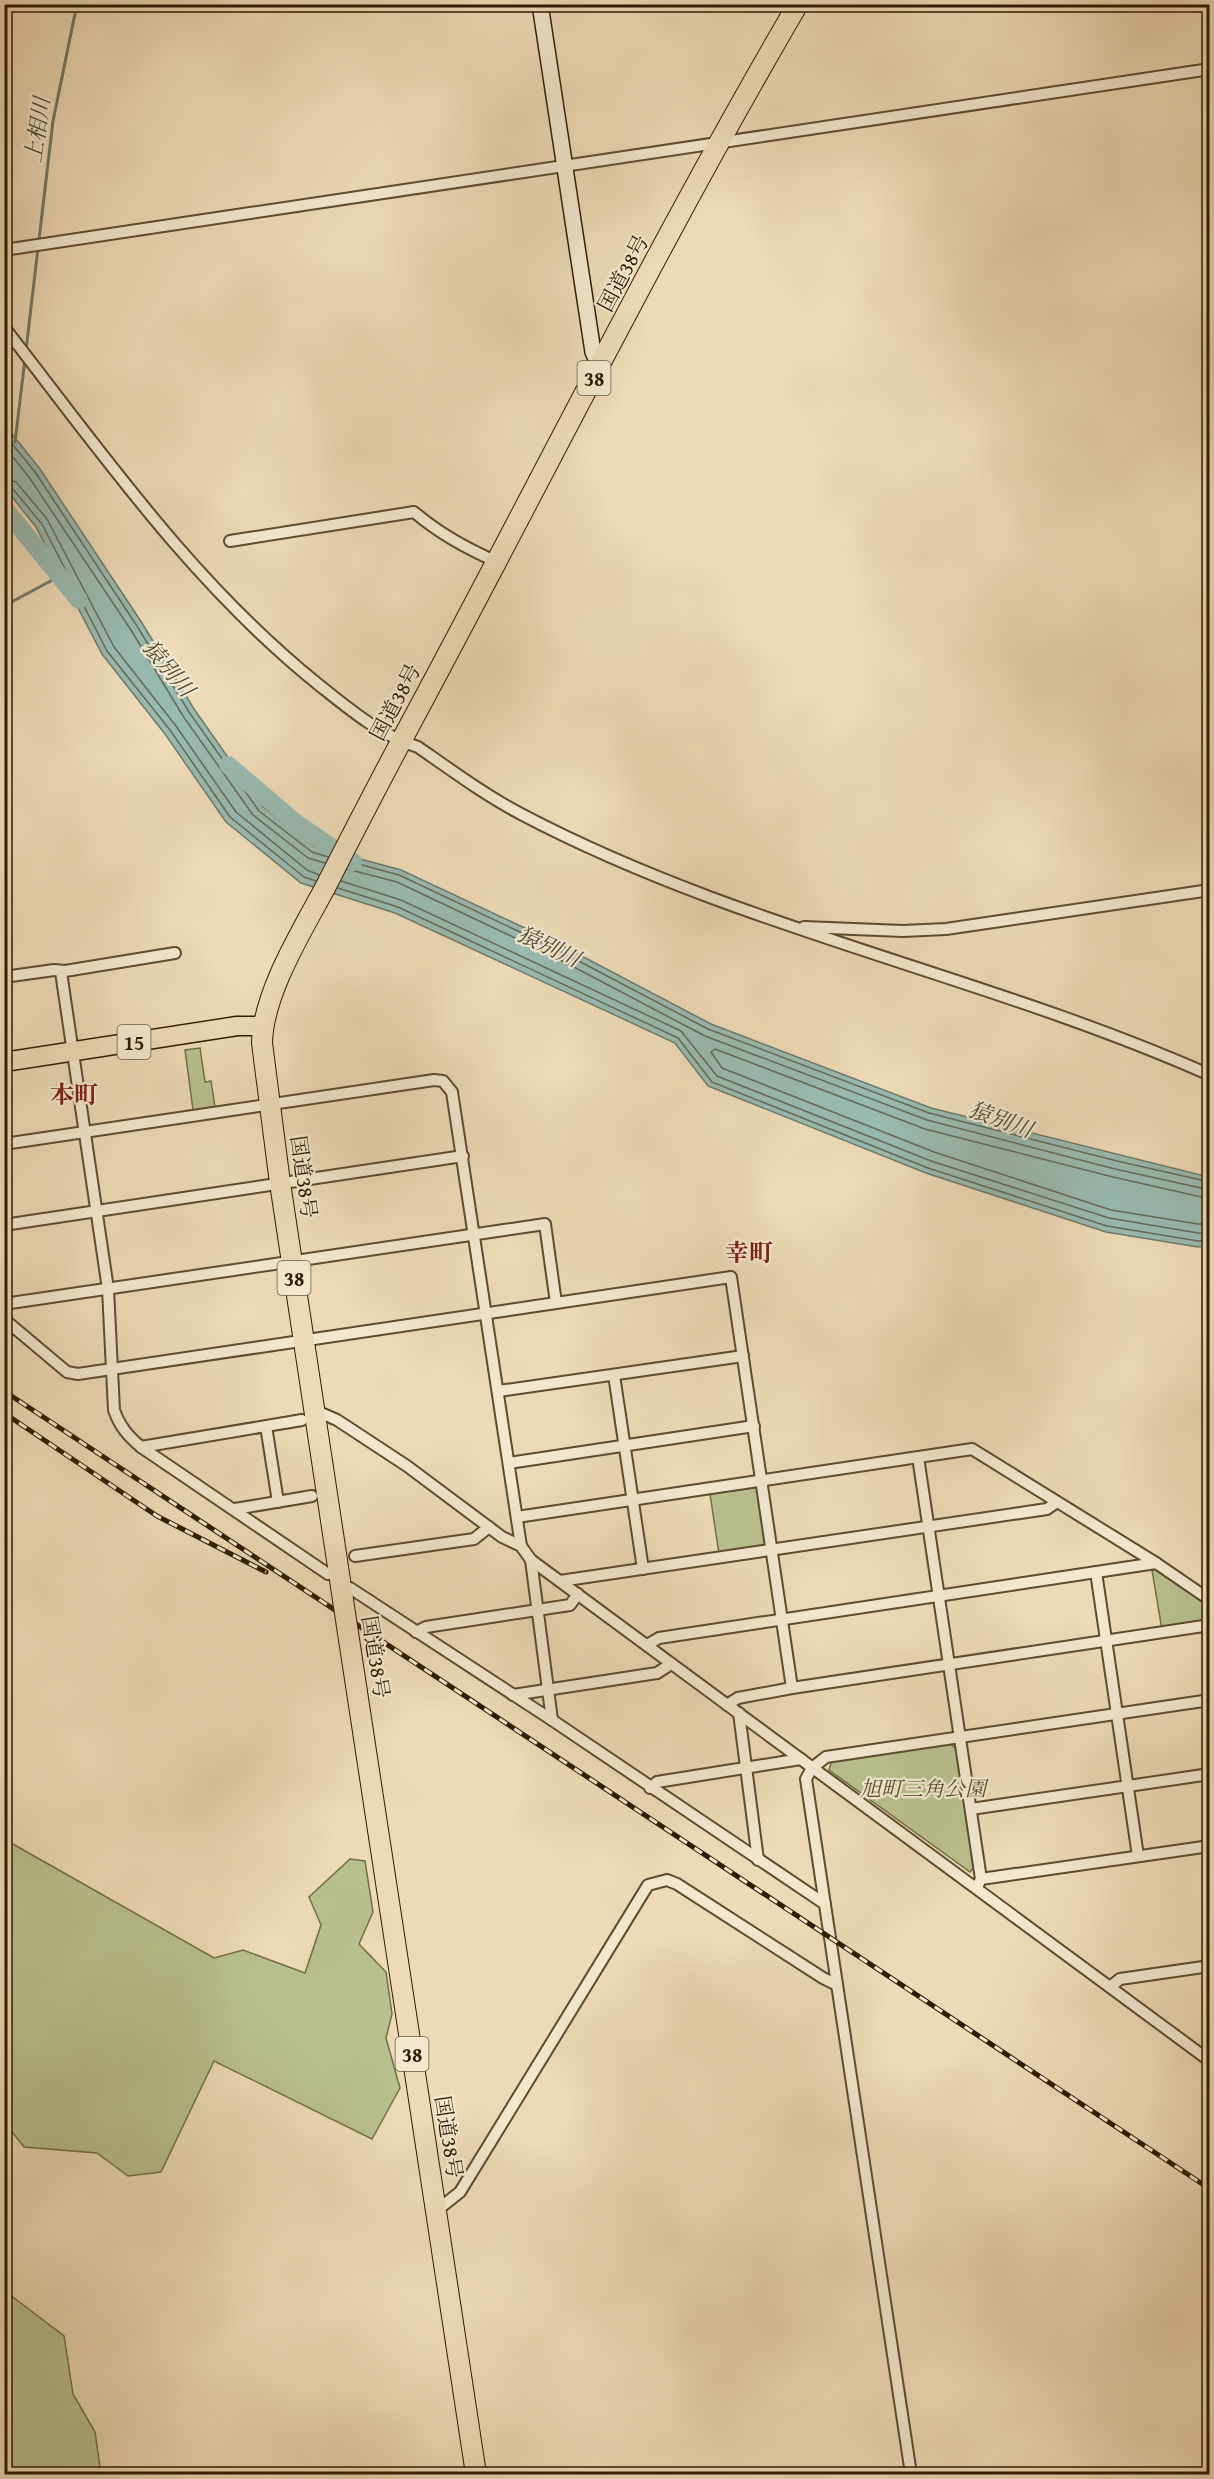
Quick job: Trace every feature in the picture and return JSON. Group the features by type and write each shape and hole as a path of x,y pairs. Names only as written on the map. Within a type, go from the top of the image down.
{"highway":[{"name":"国道38号","path":"476,2475 348,1633 346,1594 308,1415 303,1341 262,1043 263,1026 288,959 398,748 720,141 798,4"}],"main road":[{"name":"15","path":"4,1062 237,1026 263,1026"}],"street":[{"path":"540,4 593,352 600,367"},
{"path":"4,250 1209,69"},
{"path":"4,327 156,524 218,594 299,669 398,748 418,747 519,813 602,852 692,890 844,945 1054,1013 1209,1075"},
{"path":"230,541 414,512 435,530 453,541 497,562"},
{"path":"794,927 903,931 946,929 1209,890"},
{"path":"4,977 54,970 61,972 175,953"},
{"path":"61,972 108,1290 114,1410 118,1423 125,1434 141,1447 328,1574"},
{"path":"4,1144 434,1080 443,1081 452,1092 463,1156 521,1546"},
{"path":"4,1225 463,1156"},
{"path":"4,1304 545,1224 556,1303"},
{"path":"4,1319 67,1372 78,1374 731,1277 792,1688"},
{"path":"499,1391 743,1356"},
{"path":"614,1375 642,1569"},
{"path":"141,1447 266,1426 308,1415 337,1420 489,1527 521,1546 531,1560 812,1768 978,1884 1209,2061"},
{"path":"266,1426 278,1502"},
{"path":"509,1463 754,1426"},
{"path":"517,1517 972,1449 1156,1563 1209,1600"},
{"path":"918,1457 971,1809 978,1884"},
{"path":"235,1509 312,1496"},
{"path":"560,1581 1047,1509 1057,1502"},
{"path":"355,1556 474,1539 489,1527"},
{"path":"531,1560 552,1720"},
{"path":"647,1645 659,1638 783,1618 1156,1563"},
{"path":"1096,1572 1138,1856"},
{"path":"346,1594 416,1632 552,1720 825,1904"},
{"path":"416,1632 426,1627 570,1605 578,1594"},
{"path":"727,1705 738,1698 792,1688 950,1666 1209,1625"},
{"path":"513,1695 657,1673 671,1664"},
{"path":"910,2475 806,1779 812,1768 826,1757 1209,1700"},
{"path":"739,1713 758,1860"},
{"path":"650,1788 657,1782 801,1759"},
{"path":"971,1809 1209,1774"},
{"path":"978,1884 1209,1846"},
{"path":"436,2211 460,2192 648,1885 667,1880 676,1884 837,1985"},
{"path":"1110,1987 1120,1979 1209,1966"}],"green space":[{"path":"200,1048 205,1082 211,1081 215,1107 193,1110 185,1050"},
{"path":"759,1487 767,1546 719,1554 710,1494"},
{"path":"1158,1569 1209,1603 1209,1623 1162,1630 1152,1570"},
{"name":"旭町三角公園","path":"950,1744 959,1751 975,1866 970,1872 829,1770 832,1760"},
{"path":"4,1839 214,1958 243,1950 305,1973 321,1925 309,1897 350,1859 365,1861 373,1912 359,1944 386,1972 392,2014 386,2038 400,2088 372,2139 214,2061 161,2172 128,2176 97,2153 24,2147 5,2123"},
{"path":"5,2291 64,2336 73,2394 95,2432 101,2474 5,2474"}],"water":[{"path":"4,424 40,469 142,623 194,709 263,807 316,847 401,870 557,943 711,1024 931,1108 1209,1177 1209,1246 1198,1247 1106,1232 926,1173 708,1086 675,1043 395,913 301,883 226,822 165,734 102,654 36,527 5,488"}],"waterway":[{"name":"上相川","path":"26,350 53,121 77,4"},
{"name":"上相川","path":"15,442 25,359"},
{"name":"上相川","path":"7,511 10,490"},
{"name":"猿別川","path":"4,508 79,600"},
{"path":"4,606 60,576"},
{"name":"猿別川","path":"228,765 296,823 353,862"}],"railway":[{"path":"4,1391 1210,2189"},
{"path":"4,1413 157,1516 266,1572"}],"district":[{"name":"本町","path":"74,1094"},
{"name":"幸町","path":"749,1252"}]}
